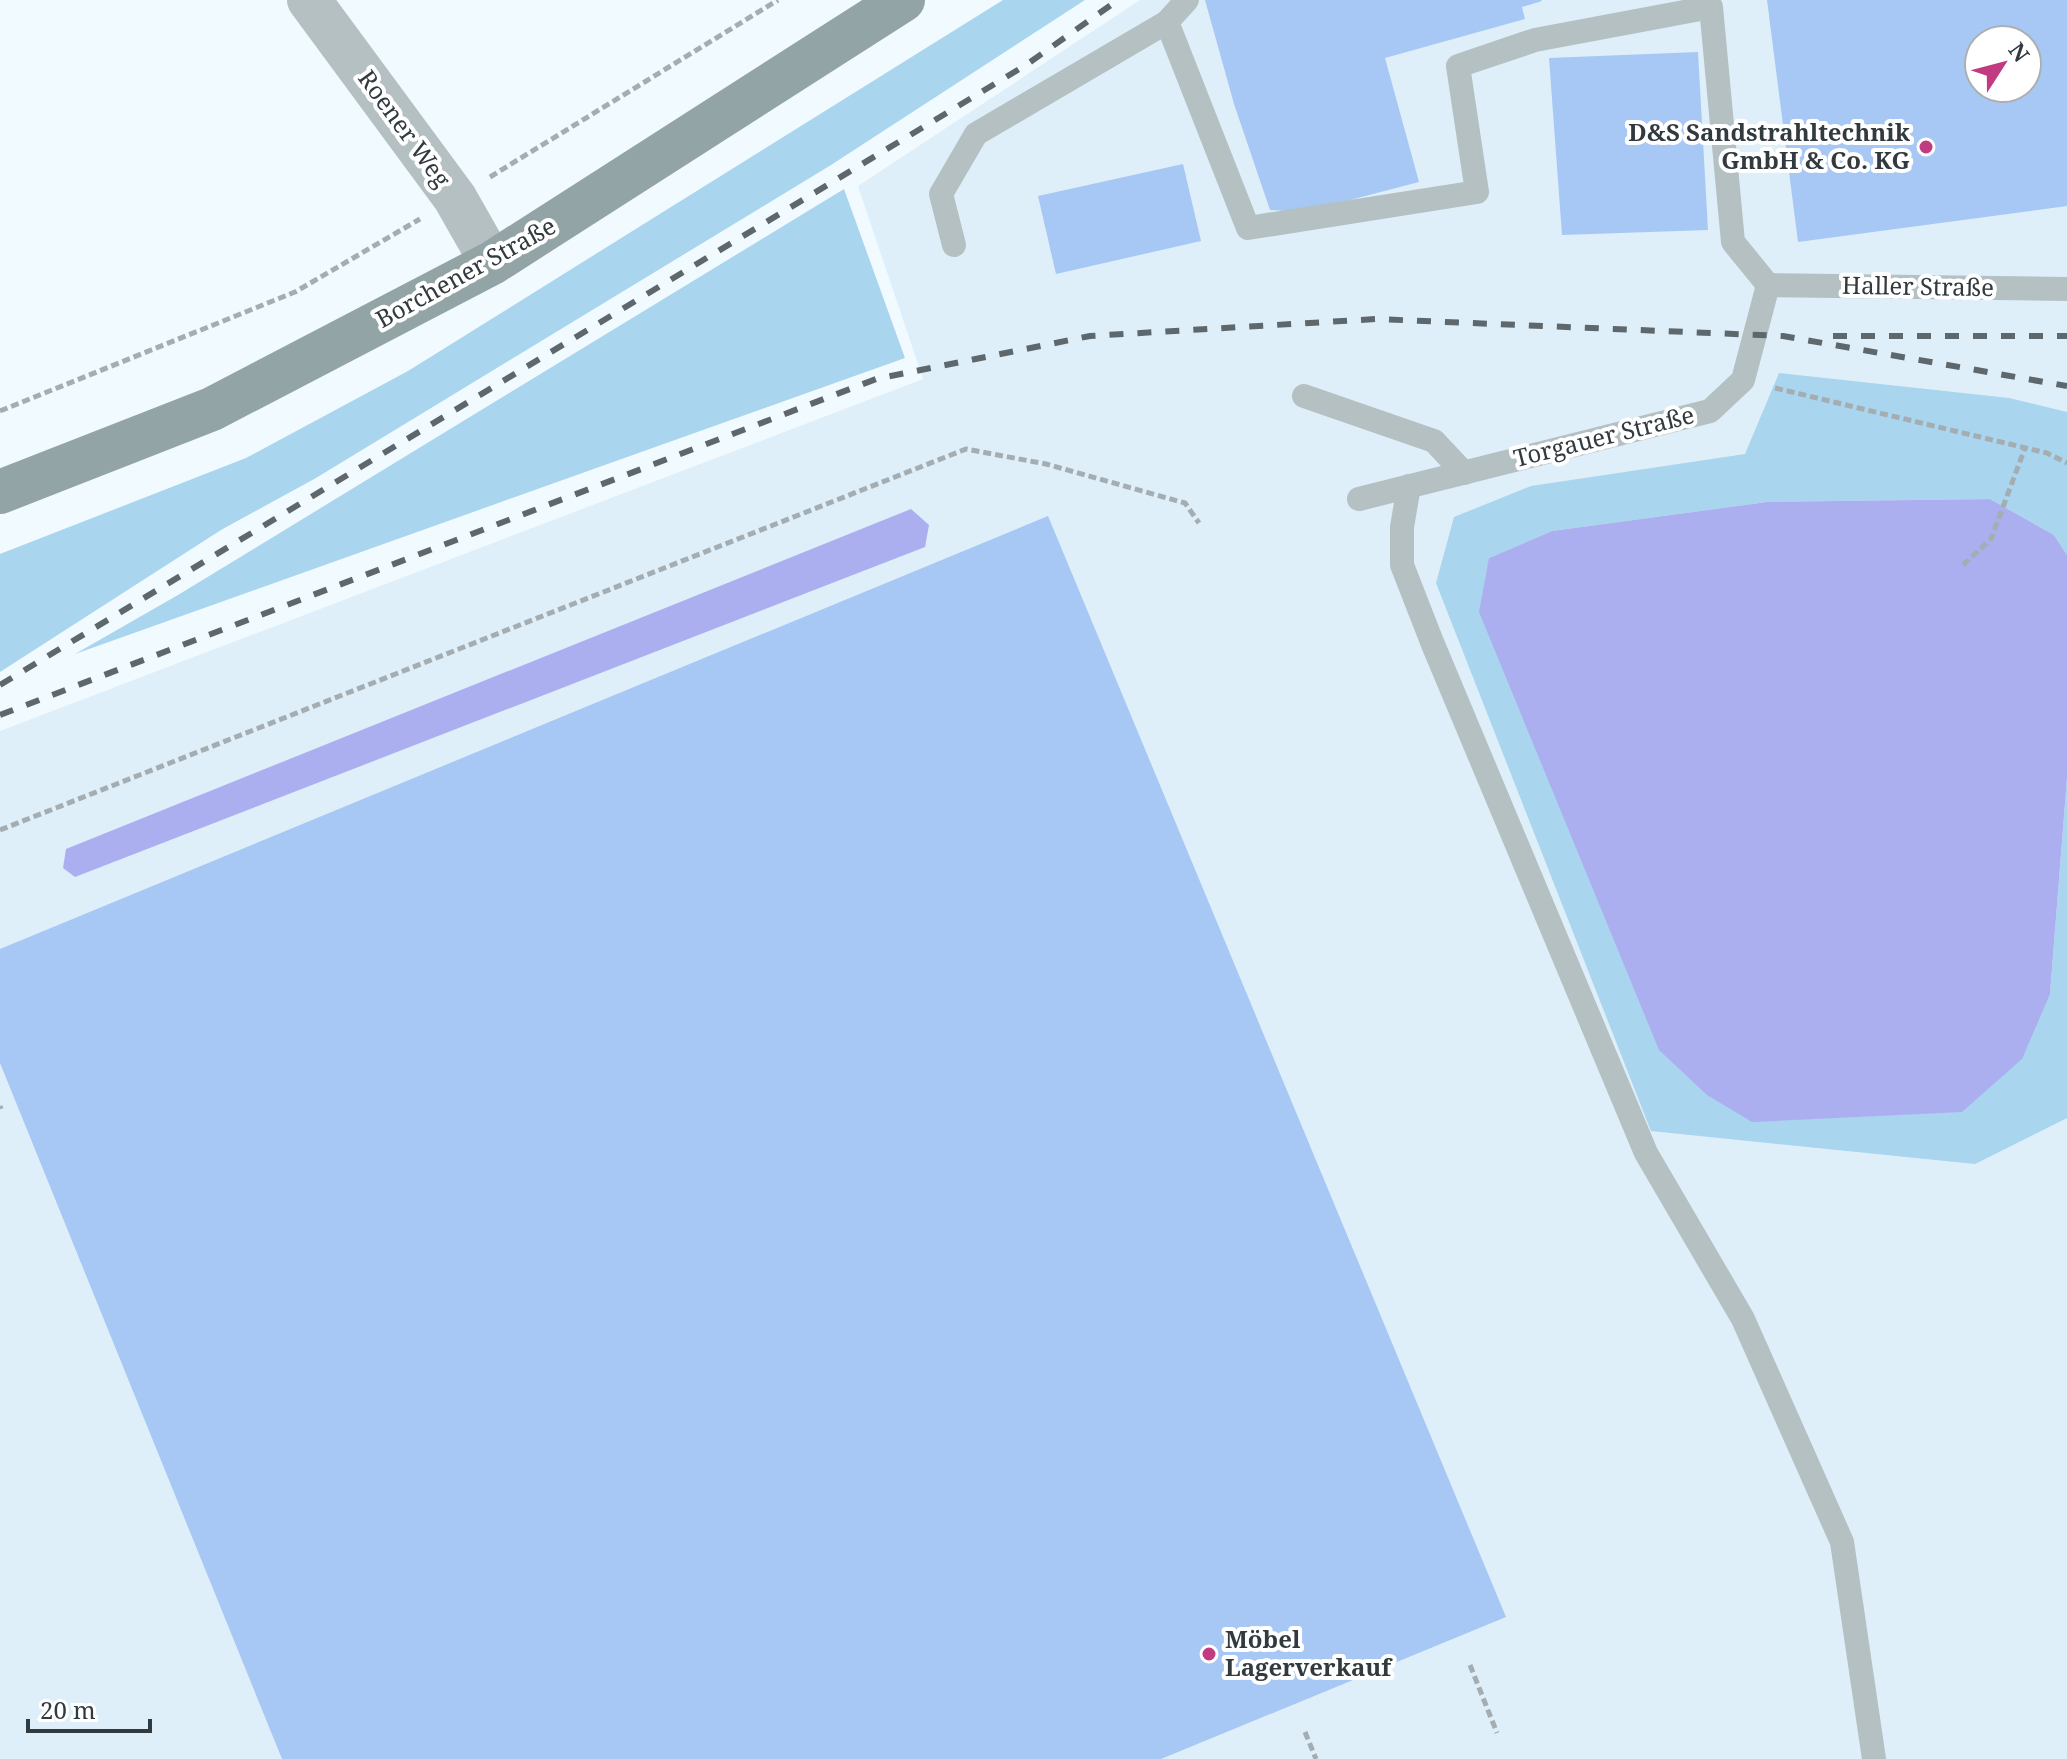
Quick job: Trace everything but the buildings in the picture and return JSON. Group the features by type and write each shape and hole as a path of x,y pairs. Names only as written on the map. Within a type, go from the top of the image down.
{"main road":[{"name":"Borchener Straße","path":"0,492 212,409 492,263 903,0"}],"street":[{"name":"Roener Weg","path":"309,0 455,198 492,263"}],"lane":[{"path":"954,245 941,194 976,134 1167,22 1187,0"},
{"path":"1167,22 1248,228 1477,192 1458,66 1535,40 1711,7 1733,242 1768,285 1743,380"},
{"name":"Haller Straße","path":"1768,285 2067,289"},
{"name":"Torgauer Straße","path":"1359,499 1710,411 1743,380"},
{"path":"1304,396 1434,441 1464,473"},
{"path":"1409,486 1402,527 1402,565 1432,642 1646,1153 1743,1319 1842,1542 1874,1759"}],"path":[{"path":"0,411 295,292 778,0"},
{"path":"1743,380 2025,448 2067,463"},
{"path":"1963,565 1991,539 2025,448"},
{"path":"0,830 966,449 1046,464 1185,503 1199,523"},
{"path":"1470,1665 1497,1733"},
{"path":"1305,1732 1316,1759"}],"shaded area":[{"path":"1003,0 1085,0 831,165 316,478 221,530 0,672 0,554 246,458 408,371"},
{"path":"1140,0 2067,0 2067,555 2054,535 2050,994 2067,778 2067,1759 0,1759 0,731 923,379 858,186"},
{"path":"844,189 905,358 75,654 178,595"},
{"path":"1779,373 2009,398 2067,412 2067,555 2054,535 1990,499 1767,502 1552,531 1489,558 2050,994 2067,778 2067,1118 1975,1164 1651,1131 1436,583 1454,517 1531,486 1745,454"}],"water":[{"path":"1990,499 2054,535 2067,555 2067,778 2050,994 2022,1059 1962,1112 1752,1122 1707,1095 1659,1050 1479,612 1489,558 1552,531 1767,502"},
{"path":"911,509 929,525 925,547 75,877 63,868 66,849"}],"railway":[{"path":"0,685 1026,65 1118,0"},
{"path":"0,715 876,379 1090,336 1376,319 1783,336 2067,386"},
{"path":"1833,336 2067,336"}],"place":[{"name":"D&S Sandstrahltechnik GmbH & Co. KG","path":"1926,147"},
{"name":"Möbel Lagerverkauf","path":"1209,1654"}]}
